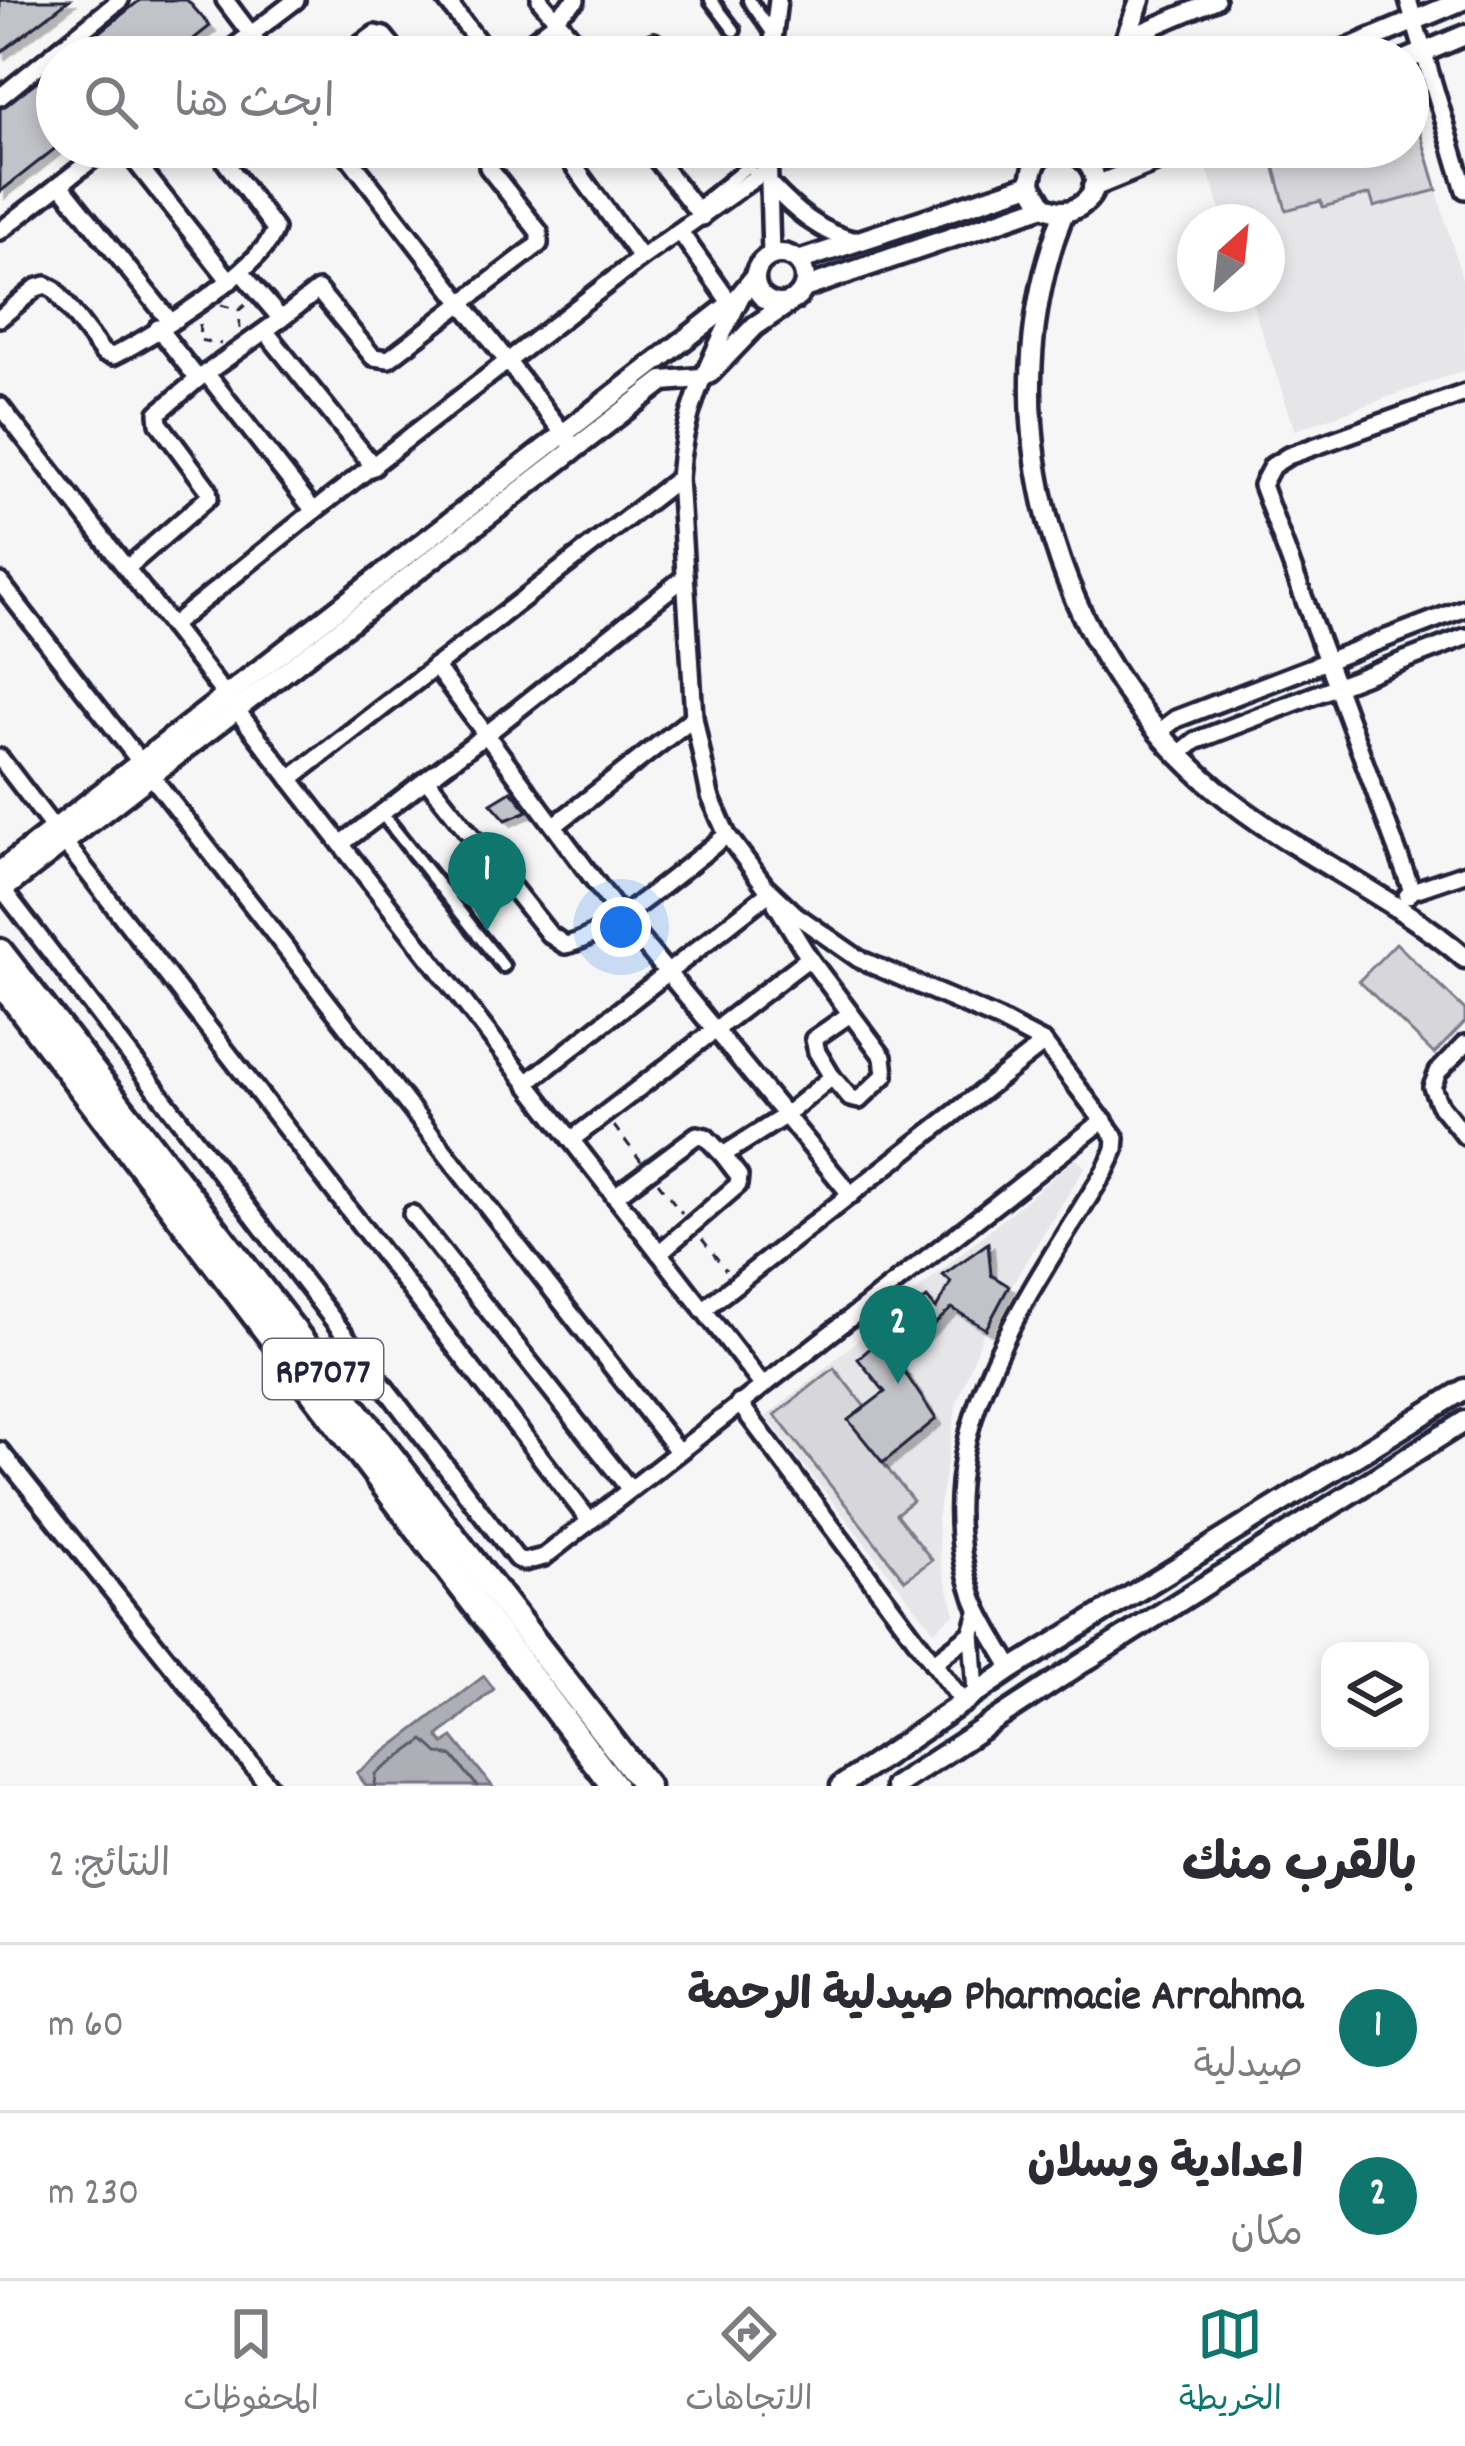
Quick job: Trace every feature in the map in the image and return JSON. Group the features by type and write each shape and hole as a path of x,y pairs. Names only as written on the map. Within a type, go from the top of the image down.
{"main road":[{"name":"RP7077","path":"0,952 646,1786"},
{"name":"RP7077","path":"0,981 614,1786"}],"street":[{"path":"76,36 120,0"},
{"path":"225,0 250,34"},
{"path":"247,36 296,0"},
{"path":"446,0 474,36"},
{"path":"540,0 569,36"},
{"path":"536,36 576,0"},
{"path":"711,0 734,30"},
{"path":"748,0 773,34"},
{"path":"773,34 778,0"},
{"path":"1127,36 1140,0"},
{"path":"1146,36 1216,0"},
{"path":"1408,0 1415,36"},
{"path":"1377,36 1463,0"},
{"path":"1429,49 1465,34"},
{"path":"0,98 36,69"},
{"path":"1429,83 1458,145 1465,190"},
{"path":"0,231 81,168"},
{"path":"142,168 235,277 261,294 281,319"},
{"path":"0,318 46,285 107,355 118,354 201,300 235,277 271,241 274,229 230,168"},
{"path":"357,168 570,441"},
{"path":"127,568 208,497 208,489 157,418 161,408 318,290 373,357 384,361 464,305 541,240 489,168"},
{"path":"575,168 641,258"},
{"path":"664,168 699,213"},
{"path":"755,168 791,206 829,232 860,242"},
{"path":"763,168 771,255"},
{"path":"1034,168 1030,184 1054,209"},
{"path":"1086,168 1093,187"},
{"path":"1104,1120 544,1557 530,1562 516,1558 1,885 570,441 743,290 755,286 766,300 796,296 1054,209 1082,205 1093,187 1140,168"},
{"path":"171,626 699,213 761,174"},
{"path":"60,184 202,376 314,511"},
{"path":"798,262 1030,184"},
{"path":"1054,209 1033,342 1030,437 1038,483 1072,592 1094,638 1124,688 1159,732 1215,789 1399,908 1465,958"},
{"path":"680,232 743,290"},
{"path":"570,441 662,381 701,378 710,373 755,326 796,296 805,274 798,262 785,254 771,255 759,264 701,378 685,425 680,478 694,716 710,796 727,835 883,1058 885,1075 859,1100 844,1093 832,1077 814,1039 850,1014"},
{"path":"266,332 374,467"},
{"path":"1412,891 1262,485 1265,475 1288,455 1465,393"},
{"path":"0,406 762,1385"},
{"path":"290,779 680,478"},
{"path":"341,844 685,577"},
{"path":"0,582 677,1450"},
{"path":"1159,732 1176,719 1465,608"},
{"path":"1179,754 1195,741 1465,637"},
{"path":"435,667 668,976 851,1195"},
{"path":"555,825 694,716"},
{"path":"0,758 589,1520"},
{"path":"428,780 555,940 572,945 727,835"},
{"path":"382,814 503,966"},
{"path":"1399,908 1412,891 1465,873"},
{"path":"527,1083 668,976 767,889"},
{"path":"767,889 807,924 859,959 1044,1043 1116,1138 1112,1159 1006,1331 974,1414 959,1523 965,1569 978,1612 1012,1669"},
{"path":"571,1140 809,958"},
{"path":"703,1310 1044,1043"},
{"path":"1465,1044 1438,1072 1432,1088 1438,1104 1465,1136"},
{"path":"723,1155 832,1077"},
{"path":"614,1196 700,1134 723,1155 740,1182 693,1228 659,1253"},
{"path":"412,1214 629,1488"},
{"path":"841,1786 1012,1669 1465,1390"},
{"path":"739,1402 933,1663 969,1697"},
{"path":"895,1786 1465,1421"},
{"path":"0,1451 269,1786"},
{"path":"969,1697 972,1633 978,1612"},
{"path":"933,1663 972,1633"}],"path":[{"path":"201,300 199,340 242,348 238,310 261,294"},
{"path":"605,1115 736,1284"}],"shaded area":[{"path":"1429,162 1437,190 1374,207 1370,194 1323,207 1321,201 1286,210 1275,168 1429,168"},
{"path":"1429,163 1465,289 1465,370 1295,430 1255,312 1285,312 1285,204 1219,204 1207,168 1429,168"},
{"path":"1396,943 1465,1010 1465,1022 1434,1054 1359,981"},
{"path":"1076,1158 1085,1167 985,1328 957,1403 937,1519 941,1565 955,1613 934,1631 766,1417"},
{"path":"834,1368 865,1407 849,1420 913,1501 896,1514 932,1560 905,1580 775,1415"}],"water":[{"path":"484,1676 494,1689 438,1736 444,1744 453,1737 492,1786 366,1786 357,1773"}],"building":[{"path":"0,0 69,0 0,53"},
{"path":"140,0 187,0 210,26 197,36 95,36"},
{"path":"36,82 36,164 0,192 0,109"},
{"path":"511,791 528,811 506,820 491,803"},
{"path":"988,1243 991,1275 1009,1286 986,1329 952,1308 896,1359 936,1419 883,1463 848,1420 885,1392 858,1359 883,1332 927,1298 936,1309 951,1282 943,1275"}],"place":[{"name":"Pharmacie Arrahma صيدلية الرحمة","path":"487,931"},
{"name":"اعدادية ويسلان","path":"898,1384"}]}
